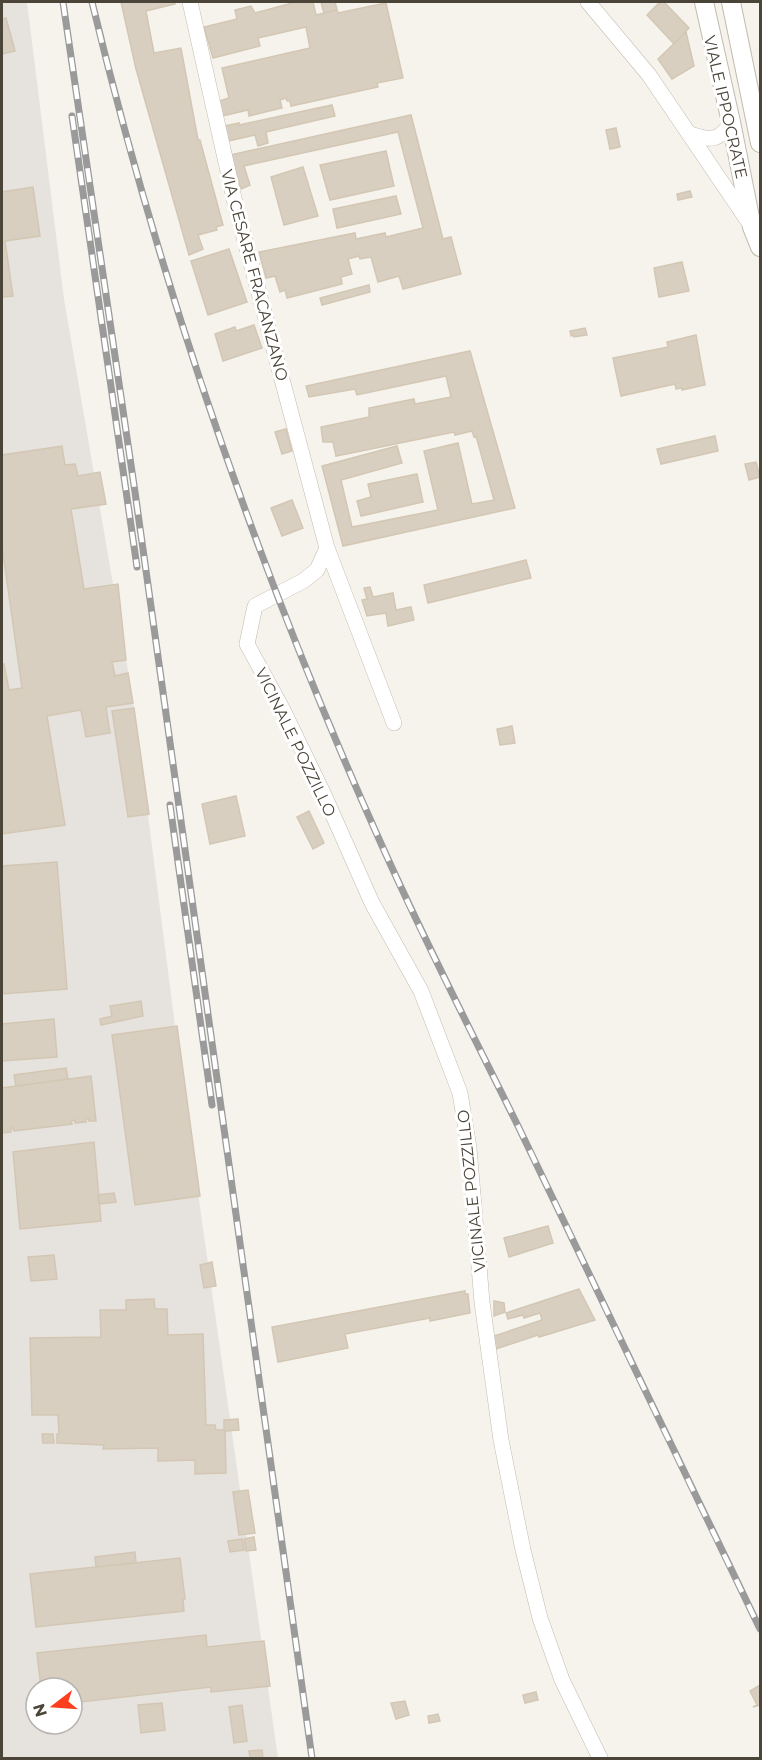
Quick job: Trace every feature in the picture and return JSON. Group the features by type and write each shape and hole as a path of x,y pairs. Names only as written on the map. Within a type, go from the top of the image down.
{"street":[{"name":"VIA CESARE FRACANZANO","path":"190,2 236,207 327,548 394,723"},
{"path":"588,2 649,75 752,227"},
{"name":"VIALE IPPOCRATE","path":"704,2 752,227 760,246"},
{"name":"VIALE IPPOCRATE","path":"731,2 760,143"},
{"path":"688,133 703,139 715,138 726,132 731,122"},
{"name":"VICINALE POZZILLO","path":"327,548 317,570 303,581 255,606 247,644 283,710 325,797 372,903 421,991 460,1093 469,1148 484,1314 501,1440 523,1550 540,1617 562,1680 600,1758"}],"shaded area":[{"path":"2,2 27,2 64,299 134,706 182,1080 278,1758 2,1758"}],"building":[{"path":"121,2 175,2 175,4 146,11 154,53 181,48 198,140 200,140 223,225 216,227 217,230 198,235 203,249 189,255 136,69"},
{"path":"296,2 313,2 316,15 386,3 403,78 377,83 378,87 291,106 290,101 286,98 280,100 282,108 249,116 248,110 222,116 219,101 229,98 222,68 310,48 306,27 258,38 260,46 213,58 204,27 237,19 235,10 251,6 255,13"},
{"path":"321,2 335,2 337,10 324,13"},
{"path":"660,2 664,2 689,28 674,44 647,15"},
{"path":"6,18 15,51 2,54 2,19"},
{"path":"686,32 694,66 672,79 658,59"},
{"path":"332,105 335,116 266,132 268,143 258,146 255,135 228,141 224,126 239,123 239,125"},
{"path":"411,115 443,239 451,237 461,274 403,289 399,276 378,282 371,257 360,259 359,256 348,259 352,274 341,277 342,284 287,298 285,290 280,292 275,276 266,278 259,252 355,233 356,239 385,233 386,237 423,228 398,132 244,166 250,185 241,189 230,155"},
{"path":"616,128 620,147 610,149 606,130"},
{"path":"386,151 394,186 330,200 320,165"},
{"path":"303,167 318,216 284,225 271,177"},
{"path":"33,187 40,236 5,241 13,296 2,297 2,192"},
{"path":"690,191 692,197 678,200 677,194"},
{"path":"396,196 401,214 337,228 333,209"},
{"path":"229,249 247,302 208,315 191,261"},
{"path":"682,262 689,291 659,297 654,268"},
{"path":"369,285 370,292 322,305 320,298"},
{"path":"254,325 262,348 223,361 215,334 235,327 236,331"},
{"path":"585,328 587,335 571,336 570,331"},
{"path":"696,335 705,385 682,390 682,388 676,389 675,384 621,396 613,358 668,347 667,342"},
{"path":"470,351 515,508 343,546 322,466 397,446 402,463 341,480 352,527 438,510 424,451 458,443 472,504 494,500 476,436 474,437 472,431 455,435 454,432 336,456 333,442 323,442 321,427 369,417 369,408 414,399 415,404 451,397 446,376 357,395 355,389 309,397 306,386"},
{"path":"286,429 292,451 282,454 275,432"},
{"path":"715,436 718,451 661,464 657,449"},
{"path":"62,446 65,465 75,464 78,476 100,472 106,504 71,509 84,589 118,584 126,660 112,662 115,676 128,673 133,703 106,707 110,733 86,737 81,710 47,716 65,825 2,834 2,664 4,664 9,690 22,688 2,546 2,455"},
{"path":"756,462 760,477 749,480 745,464"},
{"path":"417,474 423,502 361,516 357,501 371,497 368,484"},
{"path":"292,500 303,528 282,536 271,508"},
{"path":"526,560 531,578 428,603 424,585"},
{"path":"370,587 373,597 393,593 396,610 411,607 414,620 388,626 386,613 367,616 362,600 367,599 364,588"},
{"path":"134,708 149,814 128,817 112,711"},
{"path":"512,726 515,743 500,745 497,729"},
{"path":"236,796 245,836 210,844 202,804"},
{"path":"309,811 324,843 313,849 297,817"},
{"path":"57,862 67,989 2,994 2,866"},
{"path":"141,1001 143,1016 101,1025 100,1019 112,1016 110,1006"},
{"path":"54,1019 57,1057 2,1061 2,1024"},
{"path":"177,1026 200,1196 135,1205 112,1035"},
{"path":"66,1068 68,1079 16,1086 14,1075"},
{"path":"91,1076 96,1121 89,1121 89,1118 86,1122 75,1123 75,1120 71,1121 72,1124 14,1131 11,1128 11,1132 2,1133 2,1088"},
{"path":"94,1142 101,1221 20,1229 13,1152"},
{"path":"114,1193 116,1202 99,1204 98,1195"},
{"path":"548,1226 553,1243 509,1257 504,1238"},
{"path":"54,1255 57,1279 31,1281 28,1257"},
{"path":"212,1262 216,1286 204,1288 200,1265"},
{"path":"579,1289 595,1320 493,1350 491,1337 542,1320 540,1313 524,1318 523,1315 508,1319 506,1313"},
{"path":"465,1291 465,1294 468,1294 470,1313 345,1334 348,1348 278,1362 272,1327"},
{"path":"154,1299 155,1309 167,1309 168,1335 203,1334 206,1425 215,1425 216,1430 224,1430 224,1420 238,1419 239,1430 225,1431 226,1473 195,1474 195,1460 158,1461 158,1448 103,1449 104,1445 57,1443 58,1415 32,1415 30,1338 101,1337 100,1310 126,1310 126,1300"},
{"path":"494,1301 504,1303 505,1312 494,1316"},
{"path":"42,1434 53,1434 54,1443 43,1443"},
{"path":"248,1490 255,1533 239,1535 233,1492"},
{"path":"254,1537 256,1550 246,1551 244,1539"},
{"path":"242,1539 244,1550 230,1552 228,1541"},
{"path":"135,1552 136,1563 96,1567 95,1557"},
{"path":"180,1558 185,1599 183,1599 184,1611 36,1627 30,1574"},
{"path":"206,1635 207,1647 264,1641 270,1686 211,1692 211,1687 84,1702 84,1676 40,1676 37,1653"},
{"path":"760,1685 760,1705 753,1707 757,1705 750,1691"},
{"path":"536,1692 538,1700 525,1703 523,1695"},
{"path":"405,1701 409,1715 396,1719 391,1703"},
{"path":"162,1703 165,1730 141,1733 138,1705"},
{"path":"242,1705 247,1741 234,1743 229,1707"},
{"path":"438,1714 440,1721 429,1723 428,1716"},
{"path":"262,1750 263,1758 250,1758 249,1751"}],"railway":[{"path":"63,2 135,492 312,1758"},
{"path":"92,2 119,109 181,322 253,531 335,738 412,911 760,1629"},
{"path":"72,116 137,567"},
{"path":"170,805 212,1105"}]}
